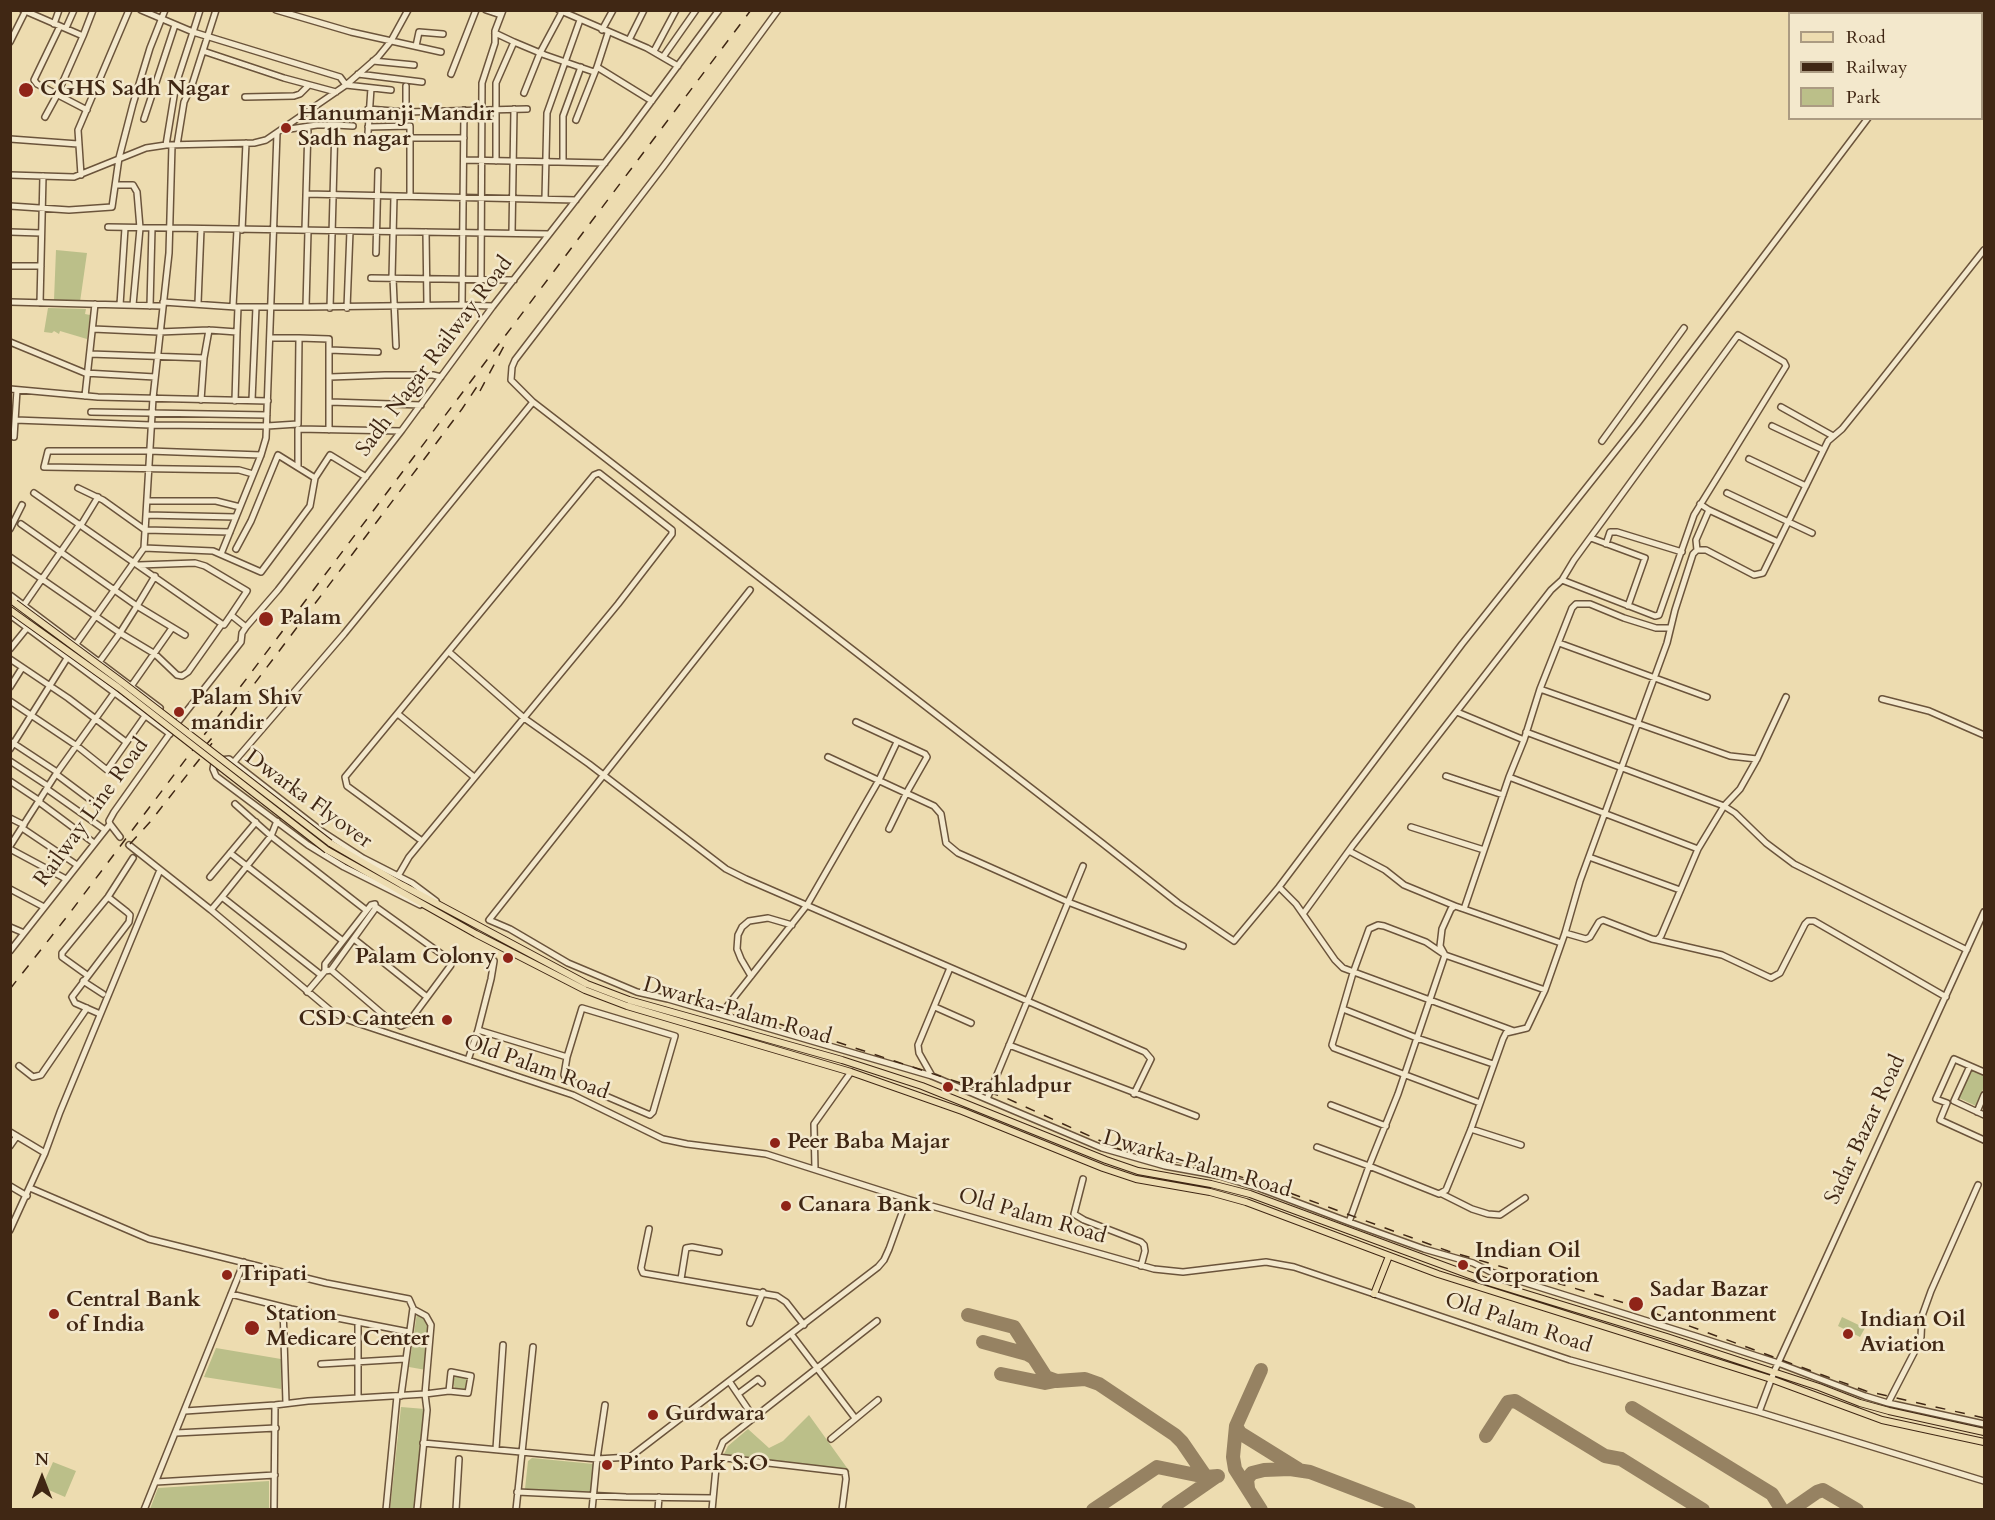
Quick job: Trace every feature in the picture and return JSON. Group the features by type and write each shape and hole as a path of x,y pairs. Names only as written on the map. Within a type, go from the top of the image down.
{"main road":[{"name":"Dwarka Flyover","path":"12,599 321,837 425,901 446,917"},
{"name":"Dwarka Flyover","path":"10,610 119,688 327,850 425,901 448,909"},
{"name":"Dwarka-Palam Road","path":"448,909 587,984 629,1000 842,1060 922,1086 1138,1171 1211,1184 1250,1194 1491,1283 1667,1337 1772,1375"},
{"name":"Dwarka-Palam Road","path":"446,917 575,985 616,1002 851,1072 962,1111 1103,1168 1136,1179 1210,1192 1246,1202 1488,1291 1888,1411 1984,1432"},
{"path":"1374,1294 1389,1256"},
{"path":"1772,1375 1882,1420 1984,1442"}],"street":[{"path":"59,10 60,26"},
{"path":"74,10 60,26 34,79 37,84 87,110"},
{"path":"45,117 57,95 93,10"},
{"path":"81,175 78,130 129,10"},
{"path":"141,10 175,26 340,77 346,85 391,90"},
{"path":"10,206 69,210 111,208 114,203 119,158 143,71 165,10"},
{"path":"100,807 56,773 12,745 76,644 136,563 144,548 153,398 169,257 176,84 200,10"},
{"path":"172,145 184,102 192,85 216,10"},
{"path":"276,10 441,52"},
{"path":"11,175 74,177 140,150 172,145 246,143 266,140 346,85 373,61 392,41 407,12 399,10"},
{"path":"451,74 476,10"},
{"path":"481,279 483,80 502,13 486,10"},
{"path":"576,120 613,10"},
{"path":"628,40 645,10"},
{"path":"654,51 676,10"},
{"path":"663,57 696,10"},
{"name":"Sadh Nagar Railway Road","path":"178,722 241,642 242,633 246,627 279,590 366,477 493,306 605,163 719,10"},
{"path":"778,10 663,167 515,360 510,379 533,402 1161,890 1230,940 1237,940 1279,887 1462,644 1637,424 1866,120"},
{"path":"10,42 25,11 82,36"},
{"path":"524,93 560,11 654,51 678,66"},
{"path":"545,199 547,113 580,20"},
{"path":"10,24 18,28"},
{"path":"144,119 175,26"},
{"path":"416,46 419,32 443,34"},
{"path":"495,33 564,62 595,69 652,101"},
{"path":"496,161 498,76 514,42"},
{"path":"203,51 336,92"},
{"path":"373,61 414,65"},
{"path":"563,162 563,116 580,67"},
{"path":"358,74 422,82"},
{"path":"244,97 294,96 300,94 309,85"},
{"path":"406,86 406,112"},
{"path":"371,88 368,130 409,126 410,196"},
{"path":"512,233 514,109"},
{"path":"369,110 406,112 527,109"},
{"path":"462,305 464,110"},
{"path":"330,308 335,125"},
{"path":"278,132 308,127 353,126"},
{"path":"306,307 308,127"},
{"path":"221,554 265,443 278,132"},
{"path":"410,138 464,138"},
{"path":"10,139 78,144"},
{"path":"235,401 239,230 246,143"},
{"path":"464,160 605,163"},
{"path":"376,253 378,171"},
{"path":"40,303 43,176"},
{"path":"117,184 130,184 136,188 140,228 134,305"},
{"path":"306,194 576,200"},
{"path":"394,196 393,278 396,346"},
{"path":"108,227 549,234"},
{"path":"120,305 125,228"},
{"path":"150,306 152,228"},
{"path":"198,303 201,229"},
{"path":"347,308 350,231"},
{"path":"10,232 41,232"},
{"path":"426,232 427,305"},
{"path":"1697,550 1706,550 1754,575 1763,573 1823,450 1984,250"},
{"path":"10,266 41,266"},
{"path":"371,278 514,280"},
{"path":"10,302 150,306 198,303 236,307 330,308 427,305 493,306"},
{"path":"85,396 95,304"},
{"path":"252,400 256,307"},
{"path":"1602,441 1684,328"},
{"path":"93,329 237,332"},
{"path":"201,400 209,330"},
{"path":"1303,914 1551,590 1562,580 1738,335 1785,362 1786,366 1694,514 1659,615 1655,616 1562,580"},
{"path":"270,338 329,338 329,429"},
{"path":"298,467 299,338"},
{"path":"10,342 88,373 155,377"},
{"path":"330,350 378,352"},
{"path":"90,354 204,358"},
{"path":"330,377 385,375 441,377"},
{"path":"14,437 14,390 85,396 268,401"},
{"path":"330,402 421,405"},
{"path":"233,763 357,618 533,402"},
{"path":"1781,406 1833,436"},
{"path":"91,412 267,415"},
{"path":"15,420 151,425 298,426 401,431"},
{"path":"1772,426 1823,450"},
{"path":"254,474 239,470 44,467 48,451 149,451 261,455"},
{"path":"236,549 251,521 277,457 281,455 315,478"},
{"path":"144,548 203,549 221,554 261,572 310,506 315,478 330,455 366,477"},
{"path":"1749,459 1806,486"},
{"path":"398,876 422,841 671,536 672,530 600,474 596,473 345,777 347,786 422,841"},
{"path":"78,488 98,497 145,530 231,532"},
{"path":"34,493 222,624"},
{"path":"1727,493 1812,533"},
{"path":"24,605 98,497"},
{"path":"147,501 216,501 240,507"},
{"path":"1700,504 1708,510 1778,542"},
{"path":"10,529 22,506"},
{"path":"1442,1194 1446,1190 1472,1129 1493,1064 1506,1033 1527,1028 1545,990 1589,857 1656,678 1688,564 1697,550 1696,540 1708,510"},
{"path":"146,514 236,517"},
{"path":"21,524 137,606 185,635"},
{"path":"1606,544 1610,532 1617,532 1682,552"},
{"path":"1591,538 1645,558 1628,606"},
{"path":"10,557 154,654 175,674 183,675 191,668 222,624 224,625 247,591 206,566 195,563 136,563"},
{"path":"100,661 155,576"},
{"path":"750,590 489,920 510,928 559,958 603,980 638,992 932,1076 1102,1148 1155,1163 1220,1176 1259,1188 1424,1249 1473,1263 1491,1272 1778,1363 1888,1403 1984,1424"},
{"path":"12,599 24,605 100,661 178,722"},
{"path":"1464,909 1540,688 1572,608 1576,604 1583,603 1656,628 1670,628"},
{"path":"10,615 170,734"},
{"path":"231,615 246,627"},
{"path":"10,649 27,627"},
{"path":"132,685 172,628"},
{"path":"1559,643 1707,697"},
{"path":"449,652 524,718 726,869 1149,1054 1151,1059 1149,1065 1134,1094"},
{"path":"10,659 51,686 126,742"},
{"path":"10,687 22,668"},
{"path":"1540,688 1730,756 1757,759"},
{"path":"66,879 10,848 56,773 114,693"},
{"path":"1657,939 1661,936 1698,849 1724,806 1740,789 1786,697"},
{"path":"1882,699 1929,711 1984,735"},
{"path":"10,701 76,746 106,770 145,716"},
{"path":"1457,712 1524,740"},
{"path":"398,714 474,777"},
{"name":"Railway Line Road","path":"10,951 110,824 109,821 114,812 178,722"},
{"path":"856,722 925,754 927,757 889,829"},
{"path":"1526,732 1724,806 1794,864 1967,950"},
{"path":"721,1014 807,905 879,780 897,742"},
{"path":"828,757 907,792 939,810 944,836 950,848 1068,902 1183,946"},
{"path":"446,917 344,867 308,844 214,772 213,767 217,761 225,759 233,763 320,830 363,858 412,883 448,909"},
{"path":"10,761 105,830"},
{"path":"1446,776 1503,795"},
{"path":"1509,777 1698,849"},
{"path":"10,781 94,843"},
{"path":"235,804 271,836 366,910"},
{"path":"10,818 77,865"},
{"path":"211,910 271,836 277,821"},
{"path":"210,878 255,822"},
{"path":"110,824 120,837"},
{"path":"1411,827 1484,850"},
{"name":"Old Palam Road","path":"129,844 331,1011 348,1020 573,1095 663,1139 766,1154 907,1199 1168,1272 1254,1263 1276,1263 1570,1360 1760,1412 1984,1481"},
{"path":"1349,851 1385,870 1404,885 1561,944"},
{"path":"230,854 343,941"},
{"path":"1589,857 1680,890"},
{"path":"87,975 62,957 62,953 108,897 134,858"},
{"path":"987,1099 1083,866"},
{"path":"10,1230 45,1153 160,870"},
{"path":"1279,887 1303,914 1335,960 1353,973 1431,999 1514,1031"},
{"path":"10,889 44,907"},
{"path":"100,1014 75,1003 73,995 129,922 130,917 127,912 108,897"},
{"path":"222,897 386,1017 401,1026 408,1023 451,965 448,959 372,903 325,964 325,972"},
{"path":"1349,1222 1431,999 1445,955 1439,939 1451,909 1455,906"},
{"path":"307,992 354,939 376,907"},
{"name":"Sadar Bazar Road","path":"1760,1412 1772,1375 1984,912"},
{"path":"751,976 737,949 738,935 742,927 748,921 768,918 792,925"},
{"path":"1565,933 1590,938 1596,926 1603,920 1646,938 1722,955 1771,978 1780,973 1805,924 1808,921 1814,921 1946,997"},
{"path":"1480,1103 1335,1048 1332,1040 1369,928 1378,925 1426,942 1445,955 1545,990"},
{"path":"10,927 24,933"},
{"path":"354,939 427,997"},
{"path":"468,1060 478,1030 494,961"},
{"path":"932,1076 918,1047 950,968"},
{"path":"83,981 103,994"},
{"path":"935,1007 971,1023"},
{"path":"19,1066 33,1077 41,1075 87,1008"},
{"path":"582,1008 675,1036 653,1112 650,1115 566,1079 564,1075 567,1057 582,1008"},
{"path":"1343,1009 1493,1064"},
{"path":"478,1030 567,1057"},
{"path":"1009,1045 1196,1116"},
{"path":"1984,1072 1954,1059 1936,1099 1947,1103 1954,1101 1984,1115"},
{"path":"1954,1101 1970,1066"},
{"path":"815,1169 814,1124 851,1072"},
{"path":"1977,1112 1984,1095"},
{"path":"1947,1103 1940,1120 1984,1140"},
{"path":"1331,1105 1386,1125"},
{"path":"1472,1129 1521,1145"},
{"path":"10,1132 45,1153"},
{"path":"10,1146 16,1136"},
{"path":"1317,1148 1442,1194 1488,1214 1500,1215 1525,1198"},
{"path":"1083,1179 1074,1214 1141,1242 1145,1251 1141,1266"},
{"path":"1888,1403 1917,1347 1921,1337 1922,1316 1930,1291 1978,1185"},
{"path":"10,1186 27,1196"},
{"path":"30,1188 149,1239 326,1283 411,1300 413,1310 399,1396 386,1509"},
{"path":"423,1443 597,1459 630,1456 804,1325 884,1260 907,1199"},
{"path":"649,1229 641,1272 763,1292 782,1298 804,1325"},
{"path":"681,1279 686,1248 719,1252"},
{"path":"144,1509 244,1263"},
{"path":"750,1323 763,1292"},
{"path":"231,1294 273,1306 409,1332"},
{"path":"283,1307 286,1403"},
{"path":"413,1310 426,1316 431,1322 425,1394 427,1410 417,1509"},
{"path":"711,1509 717,1457 723,1442 877,1321"},
{"path":"358,1322 358,1398"},
{"path":"791,1335 855,1418"},
{"path":"496,1449 503,1345"},
{"path":"516,1509 533,1347"},
{"path":"321,1364 405,1359"},
{"path":"185,1411 448,1391 468,1393 471,1376 451,1372 448,1391"},
{"path":"738,1394 758,1379 762,1383"},
{"path":"729,1382 754,1418"},
{"path":"831,1439 878,1400"},
{"path":"746,1405 753,1401"},
{"path":"592,1509 605,1404"},
{"path":"274,1509 275,1405"},
{"path":"176,1433 276,1428"},
{"path":"717,1457 845,1472 842,1509"},
{"path":"456,1509 459,1459"},
{"path":"156,1482 275,1475"},
{"path":"517,1492 712,1498"},
{"path":"658,1509 659,1497"}],"green space":[{"path":"56,250 87,253 80,302 54,300"},
{"path":"48,308 86,309 85,314 90,315 87,339 60,331 59,334 54,331 44,332"},
{"path":"1972,1070 1984,1076 1984,1087 1976,1106 1959,1098"},
{"path":"417,1313 430,1323 426,1370 409,1367"},
{"path":"1842,1317 1865,1328 1860,1337 1838,1326"},
{"path":"216,1348 281,1359 281,1389 204,1377"},
{"path":"455,1376 470,1377 467,1391 456,1391 453,1383"},
{"path":"401,1407 425,1409 415,1509 390,1510"},
{"path":"809,1415 850,1472 723,1456 728,1446 748,1429 769,1448 783,1441"},
{"path":"532,1458 594,1464 591,1495 525,1489 528,1461"},
{"path":"53,1462 76,1471 65,1497 42,1487"},
{"path":"269,1481 269,1509 150,1509 158,1488"}],"taxiway":[{"path":"968,1315 1014,1327 1046,1377 1057,1381 1085,1379 1099,1384 1175,1435 1206,1477 1218,1476"},
{"path":"983,1342 1034,1358"},
{"path":"1261,1370 1236,1426 1233,1457 1235,1469 1261,1510"},
{"path":"1001,1374 1045,1383 1055,1381"},
{"path":"1486,1436 1508,1402 1515,1401 1605,1456 1621,1459 1703,1510"},
{"path":"1632,1408 1772,1494 1782,1510"},
{"path":"1236,1426 1240,1433 1298,1469"},
{"path":"1093,1510 1157,1467 1206,1477"},
{"path":"1248,1488 1247,1479 1252,1473 1290,1469 1310,1472 1409,1510"},
{"path":"1168,1510 1217,1476"},
{"path":"1791,1510 1823,1490 1857,1510"}],"railway":[{"path":"10,989 751,10"},
{"path":"480,391 504,346"},
{"path":"205,746 462,409 480,382"},
{"path":"130,844 213,742"},
{"path":"684,994 1006,1098 1116,1148 1135,1154 1214,1169 1268,1185 1448,1251 1635,1306 1866,1391 1984,1418"}],"place":[{"name":"CGHS Sadh Nagar","path":"26,90"},
{"name":"Hanumanji Mandir Sadh nagar","path":"286,128"},
{"name":"Palam","path":"266,619"},
{"name":"Palam Shiv mandir","path":"179,712"},
{"name":"Palam Colony","path":"508,958"},
{"name":"CSD Canteen","path":"447,1020"},
{"name":"Prahladpur","path":"948,1087"},
{"name":"Peer Baba Majar","path":"775,1143"},
{"name":"Canara Bank","path":"786,1206"},
{"name":"Indian Oil Corporation","path":"1463,1265"},
{"name":"Tripati","path":"227,1275"},
{"name":"Sadar Bazar Cantonment","path":"1636,1304"},
{"name":"Central Bank of India","path":"54,1314"},
{"name":"Station Medicare Center","path":"252,1328"},
{"name":"Indian Oil Aviation","path":"1848,1334"},
{"name":"Gurdwara","path":"653,1415"},
{"name":"Pinto Park S.O","path":"607,1465"}]}
